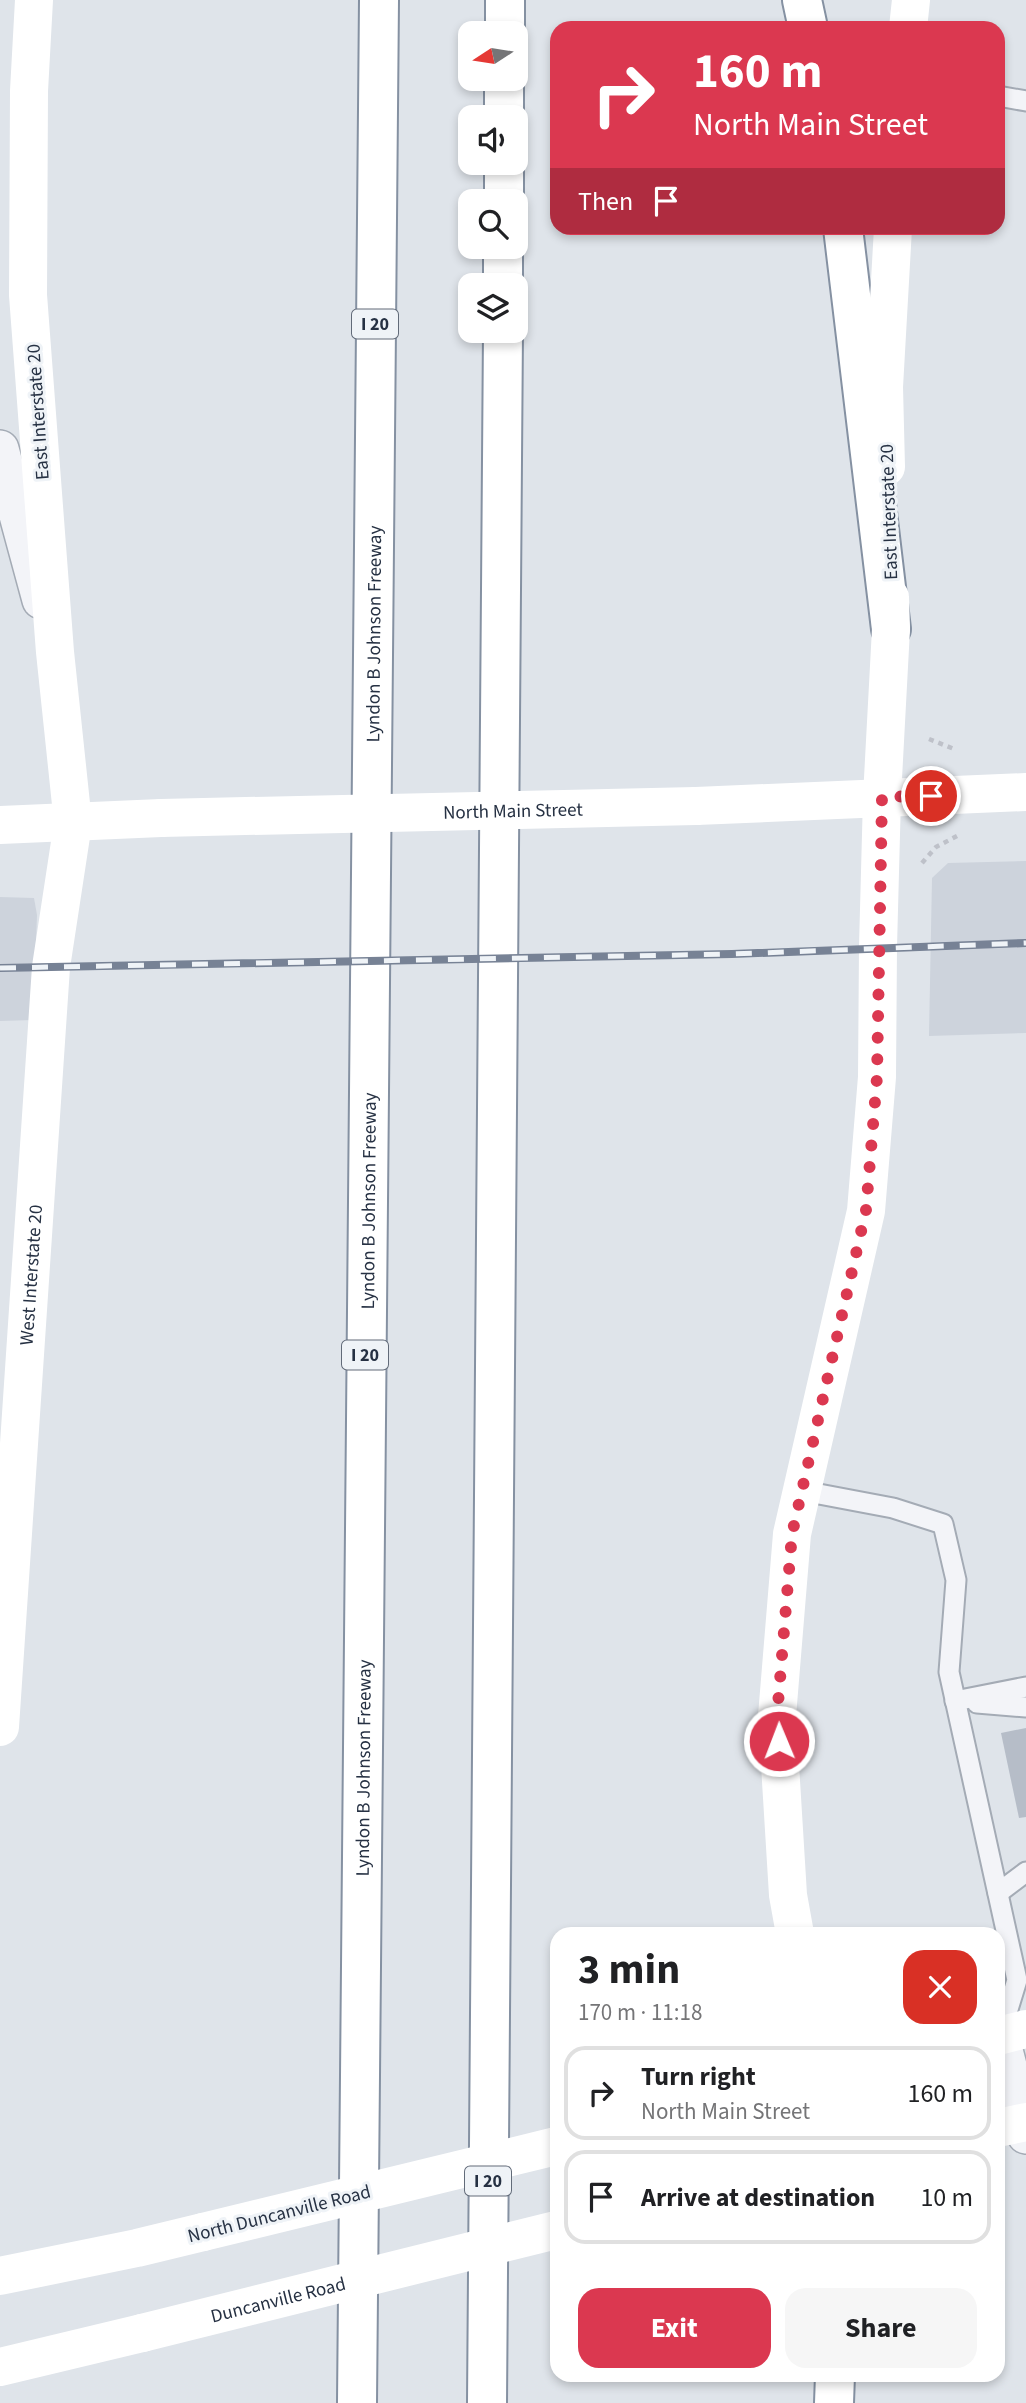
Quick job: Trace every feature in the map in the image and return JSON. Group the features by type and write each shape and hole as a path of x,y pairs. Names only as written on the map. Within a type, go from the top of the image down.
{"main road":[{"name":"East Interstate 20","path":"34,0 29,91 28,295 55,652 73,823"},
{"name":"Lyndon B Johnson Freeway","path":"357,2403 379,0"},
{"path":"505,0 505,21"},
{"path":"802,0 806,21"},
{"path":"909,21 911,0"},
{"path":"844,235 891,629"},
{"name":"East Interstate 20","path":"882,797 891,629 884,387 893,235"},
{"name":"I 20","path":"487,2403 503,343"},
{"name":"North Main Street","path":"0,825 161,818 696,806 1026,792"},
{"path":"794,1927 788,1895 777,1716 792,1534 866,1210 877,1077 882,797"},
{"name":"West Interstate 20","path":"0,1727 51,967 73,823"},
{"name":"North Duncanville Road","path":"0,2276 137,2248 550,2147"},
{"name":"Duncanville Road","path":"0,2367 550,2231"},
{"path":"834,2403 835,2382"}],"street":[{"path":"0,449 55,652"},
{"path":"1008,2034 1018,2127"}],"lane":[{"path":"1005,97 1026,100"},
{"path":"803,1491 893,1508 943,1524 956,1580 949,1672 1017,1980 1008,2034"},
{"path":"955,1701 1026,1686"},
{"path":"955,1701 1026,1707"},
{"path":"998,1894 1026,1872"},
{"path":"998,1894 1026,1887"}],"path":[{"path":"929,739 954,749"},
{"path":"922,863 936,848 959,835"}],"shaded area":[{"path":"1026,861 1026,1033 929,1036 932,878 948,863"},
{"path":"0,897 34,898 37,915 33,1020 0,1021"}],"building":[{"path":"1026,1728 1026,1817 1019,1818 1001,1733"}],"railway":[{"path":"0,968 732,954 1026,943"}],"route":[{"path":"779,1741 777,1716 792,1534 866,1210 877,1077 882,797 931,796"}]}
